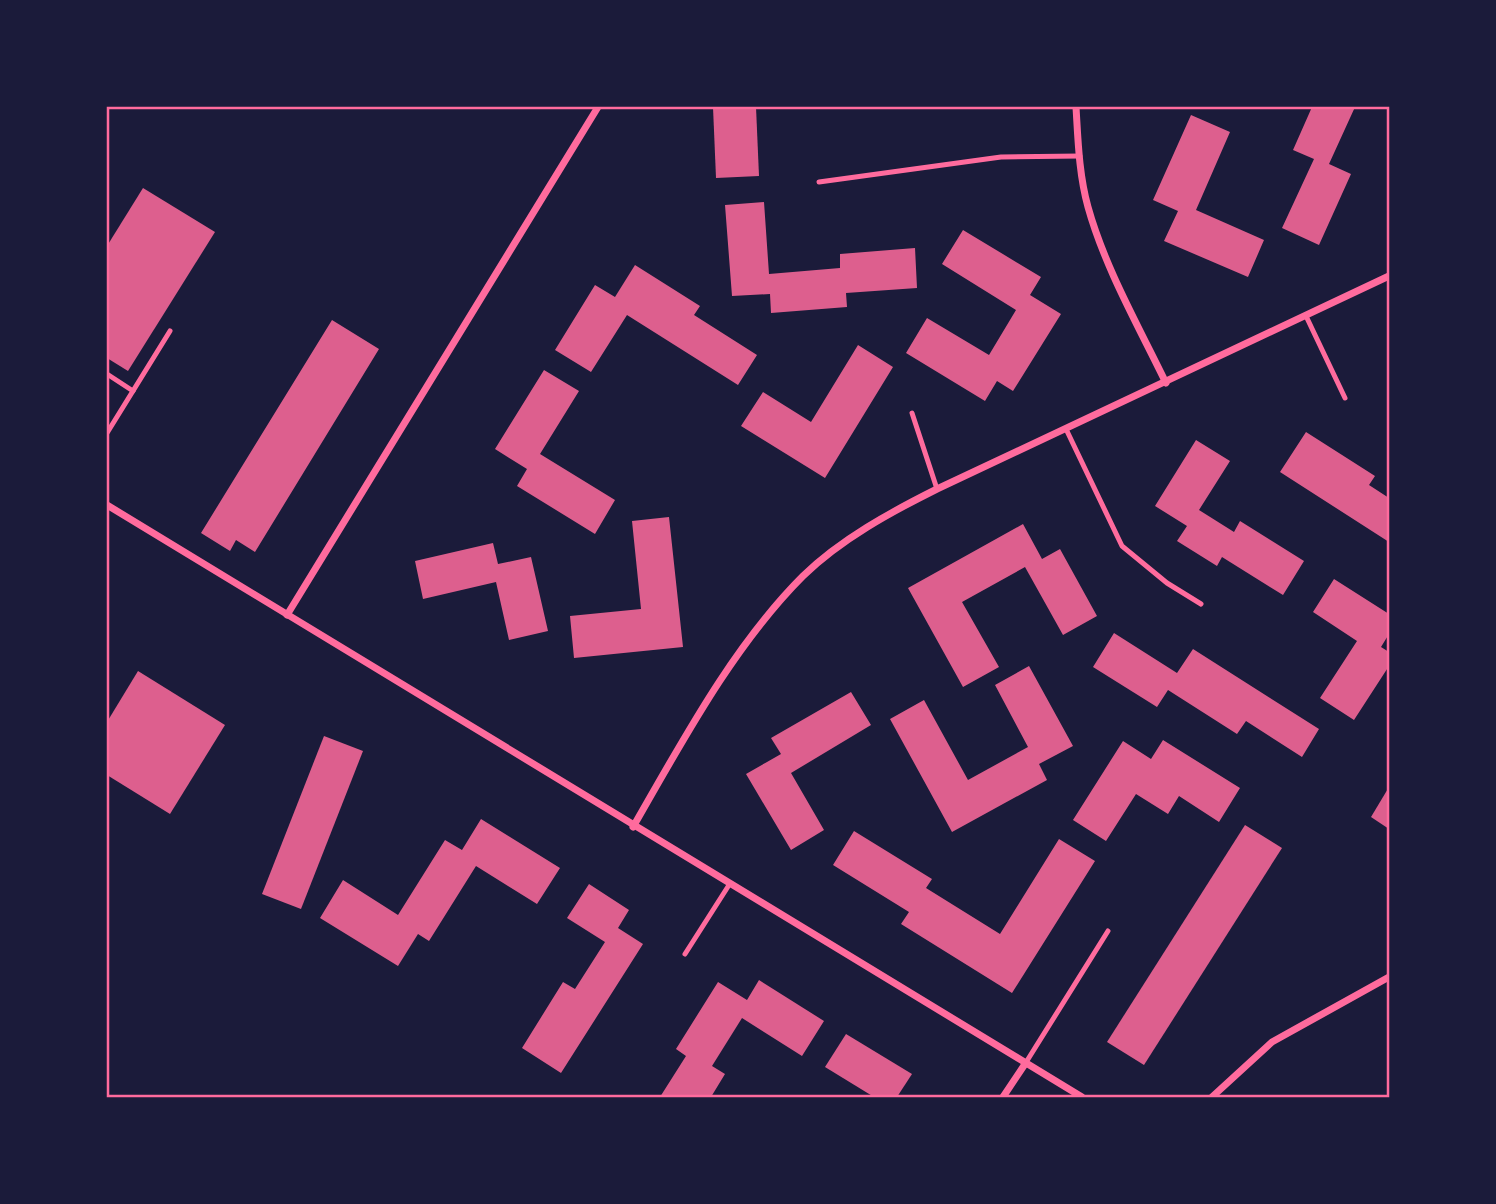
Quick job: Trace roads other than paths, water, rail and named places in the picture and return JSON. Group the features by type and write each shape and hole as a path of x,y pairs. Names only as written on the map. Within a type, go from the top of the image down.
{"street":[{"path":"287,615 598,107"},
{"path":"1076,107 1088,209 1100,242 1166,383"},
{"path":"633,827 695,720 767,616 804,575 840,546 891,513 937,489 1389,276"},
{"path":"107,505 633,827 1082,1097"},
{"path":"1212,1097 1272,1042 1389,977"},
{"path":"1003,1097 1025,1063"}],"lane":[{"path":"819,182 1001,157 1080,156"},
{"path":"1306,316 1345,398"},
{"path":"107,431 170,331"},
{"path":"107,374 133,391"},
{"path":"912,413 937,489"},
{"path":"1066,429 1122,546 1167,583 1201,604"},
{"path":"685,954 729,885"},
{"path":"1025,1063 1108,931"}]}
